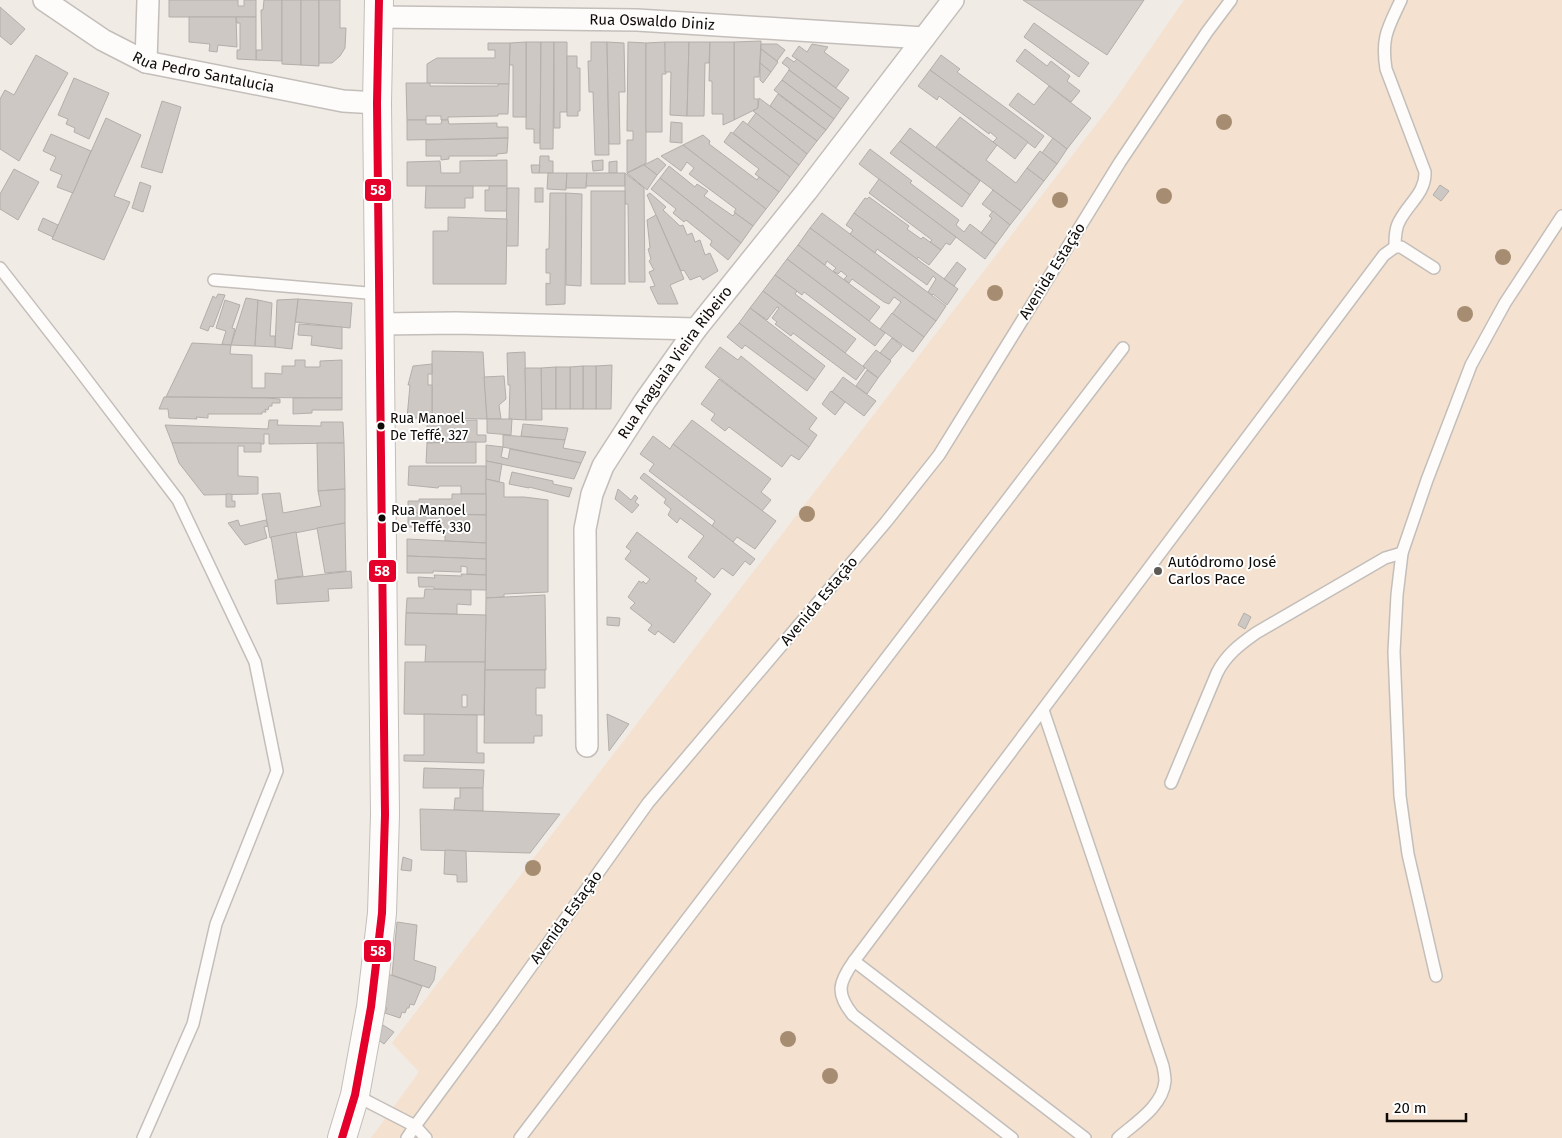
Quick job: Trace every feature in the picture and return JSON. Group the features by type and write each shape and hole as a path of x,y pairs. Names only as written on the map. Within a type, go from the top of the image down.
{"street":[{"name":"Rua Pedro Santalucia","path":"44,0 103,40 146,62 343,101 377,103"},
{"path":"146,62 148,0"},
{"name":"Rua Araguaia Vieira Ribeiro","path":"587,746 585,529 592,494 603,466 696,329 806,192 953,0"},
{"path":"342,1138 356,1095 371,1007 382,913 385,815 377,103 378,9"},
{"name":"Rua Oswaldo Diniz","path":"378,9 637,20 924,38"},
{"path":"379,324 456,323 696,329"}],"lane":[{"name":"Avenida Estação","path":"407,1138 648,803 886,522 939,455 1120,162 1207,32 1231,0"},
{"path":"1395,247 1396,232 1400,219 1426,181 1425,172 1386,69 1384,55 1386,33 1401,0"},
{"path":"1436,976 1408,854 1400,796 1394,652 1397,595 1402,553 1427,480 1471,365 1505,303 1562,216"},
{"path":"1395,247 1408,251 1434,268"},
{"path":"1012,1138 853,1015 844,1005 840,995 844,975 1384,255 1395,247"},
{"path":"0,268 178,500 255,662 277,771 216,924 193,1024 143,1138"},
{"path":"214,280 379,294"},
{"path":"520,1138 1123,348"},
{"path":"1171,784 1217,673 1224,660 1237,646 1384,558 1402,553"},
{"path":"1043,710 1163,1066 1165,1081 1162,1093 1148,1112 1118,1138"},
{"path":"854,961 1085,1138"},
{"path":"356,1095 415,1126 426,1138"}],"shaded area":[{"name":"Autódromo José Carlos Pace","path":"1184,0 1562,0 1562,1138 371,1138 419,1072 392,1043 1115,100"}],"building":[{"path":"169,0 238,0 238,6 244,6 244,0 256,0 256,17 169,17"},
{"path":"264,0 282,0 282,61 256,60 256,50 262,50 261,10 263,10"},
{"path":"282,0 301,0 301,65 282,64"},
{"path":"301,0 319,0 319,66 301,65"},
{"path":"319,0 340,0 340,28 346,28 345,48 332,63 319,63"},
{"path":"1023,0 1144,0 1107,55"},
{"path":"0,7 25,29 11,45 0,36"},
{"path":"189,17 236,17 237,47 218,45 217,52 209,51 210,44 189,42"},
{"path":"236,17 256,17 256,60 237,59 237,50 240,50 240,23 237,23"},
{"path":"1034,23 1089,63 1079,77 1024,37"},
{"path":"761,41 759,77 754,77 754,99 758,99 758,108 734,120 734,42"},
{"path":"526,42 541,42 540,143 534,143 534,129 526,129"},
{"path":"526,42 526,117 513,117 513,65 509,65 510,43"},
{"path":"541,42 554,42 553,149 540,149"},
{"path":"554,42 567,42 567,112 560,112 560,128 554,128"},
{"path":"591,42 607,42 609,155 595,155 593,92 589,92 588,61 591,61"},
{"path":"607,42 624,43 625,92 619,92 620,144 609,144"},
{"path":"628,42 646,43 646,163 627,173 627,140 633,140 633,131 627,131"},
{"path":"665,42 666,74 662,74 662,132 646,132 646,43"},
{"path":"665,42 689,42 687,116 670,115 671,72 665,72"},
{"path":"689,42 710,42 709,63 705,63 704,116 687,116"},
{"path":"710,42 734,42 734,120 723,125 723,114 712,114 712,81 709,81"},
{"path":"488,43 510,43 509,84 427,83 427,64 437,58 495,58 495,50 488,50"},
{"path":"761,44 777,44 785,50 777,61 761,49"},
{"path":"812,44 828,47 824,52 849,70 836,88 792,56 799,46 807,52"},
{"path":"761,49 778,62 771,72 760,63"},
{"path":"1025,49 1047,66 1051,61 1070,76 1067,81 1080,91 1071,102 1016,61"},
{"path":"36,55 68,73 19,161 0,149 0,99 5,90 14,95"},
{"path":"941,55 960,69 957,72 1044,136 1035,148 930,70"},
{"path":"567,56 577,56 577,68 580,68 580,111 578,111 578,116 567,116"},
{"path":"787,57 794,62 797,59 849,98 841,109 789,70 782,63"},
{"path":"760,63 771,72 763,83 760,80"},
{"path":"789,70 841,109 834,119 782,80"},
{"path":"930,70 1028,142 1015,159 993,142 997,138 990,132 989,134 939,96 937,100 918,86"},
{"path":"74,78 109,93 89,139 74,132 75,128 66,124 68,119 58,115"},
{"path":"782,80 834,119 826,130 774,90"},
{"path":"406,83 430,83 430,86 498,86 498,84 509,84 508,114 448,117 448,120 441,120 441,116 426,116 426,120 407,120"},
{"path":"1049,86 1091,118 1067,149 1009,105 1018,93 1034,105"},
{"path":"778,94 826,130 817,141 770,106"},
{"path":"759,98 817,141 807,154 753,111 758,108"},
{"path":"162,101 181,107 162,173 141,167"},
{"path":"756,113 807,154 799,165 747,125"},
{"path":"960,117 997,145 986,160 1016,183 1027,168 1044,181 1021,211 936,147"},
{"path":"106,118 141,135 114,196 130,202 104,260 52,239"},
{"path":"407,120 426,120 426,124 441,124 442,120 448,120 449,124 497,123 497,127 508,127 508,138 407,140"},
{"path":"743,121 799,165 790,177 733,133"},
{"path":"671,122 682,123 682,143 670,142"},
{"path":"910,128 980,181 970,195 900,141"},
{"path":"731,132 790,177 779,192 755,174 759,169 724,142"},
{"path":"51,134 91,151 73,193 57,187 62,175 50,170 56,157 43,151"},
{"path":"703,135 710,141 709,144 757,180 759,177 779,192 766,209 683,145"},
{"path":"508,138 507,153 497,154 497,156 449,156 449,159 441,160 441,156 426,156 426,140"},
{"path":"1053,138 1067,149 1057,164 1042,153"},
{"path":"900,141 970,195 962,207 890,153"},
{"path":"683,145 766,209 753,226 734,212 736,209 689,174 694,168 687,162 681,171 661,156"},
{"path":"870,149 912,181 910,183 959,220 956,225 964,232 970,224 996,244 985,259 859,164"},
{"path":"1040,151 1057,164 1044,181 1027,168"},
{"path":"540,156 549,156 549,161 553,161 553,173 539,173"},
{"path":"658,158 666,165 657,175 644,165"},
{"path":"507,160 507,186 407,186 407,162 440,161 441,173 460,173 460,161"},
{"path":"603,160 603,170 593,171 592,161"},
{"path":"617,161 617,173 609,173 609,162"},
{"path":"531,165 540,165 539,173 532,173"},
{"path":"644,165 657,175 647,190 627,173"},
{"path":"669,166 695,187 697,184 708,191 704,196 733,216 735,213 753,226 741,243 660,178"},
{"path":"14,169 39,182 18,220 0,209 0,194"},
{"path":"548,173 567,173 566,190 547,189"},
{"path":"567,173 587,173 586,188 566,188"},
{"path":"587,173 625,173 625,186 586,186"},
{"path":"625,173 644,188 645,282 629,282 628,204 625,204"},
{"path":"660,178 741,243 728,260 710,245 712,241 686,220 684,222 673,213 676,209 651,189"},
{"path":"879,179 956,237 950,245 946,243 941,250 930,242 932,240 869,193"},
{"path":"140,182 151,186 143,212 132,208"},
{"path":"1440,185 1449,191 1441,201 1433,195"},
{"path":"426,186 473,186 473,198 465,198 465,208 425,208"},
{"path":"489,186 507,186 507,211 485,211 485,190 489,190"},
{"path":"507,188 519,188 518,246 506,246"},
{"path":"535,188 543,188 543,202 535,202"},
{"path":"993,190 1021,211 1010,225 982,204"},
{"path":"591,191 625,191 625,284 591,284"},
{"path":"550,193 566,193 565,304 546,305 546,283 550,284 550,273 546,273 546,249 549,249"},
{"path":"566,193 582,194 581,286 566,285"},
{"path":"650,193 666,207 663,210 680,226 683,225 687,235 692,233 695,242 700,240 705,255 710,253 718,271 703,280 700,276 690,280 684,270 681,271 647,195"},
{"path":"869,197 909,226 907,229 921,239 923,237 941,250 929,265 918,257 917,259 854,213 865,198"},
{"path":"993,211 1010,225 996,244 981,233 992,218 989,216"},
{"path":"822,213 946,306 936,321 810,228"},
{"path":"854,213 958,289 947,305 928,292 936,279 933,276 927,285 877,249 875,253 850,234 853,230 846,225"},
{"path":"656,215 684,279 670,285 678,304 658,304 650,287 655,286 649,272 654,270 649,261 651,259 648,249 650,248 647,220"},
{"path":"448,217 507,219 506,284 433,284 433,231 448,231"},
{"path":"43,218 58,225 53,237 38,230"},
{"path":"810,228 936,321 924,337 892,314 901,302 894,297 889,304 852,279 849,283 844,279 847,276 841,271 838,274 833,271 836,268 827,261 825,265 798,245"},
{"path":"798,245 880,307 869,321 787,259"},
{"path":"787,259 885,333 875,346 804,292 802,295 775,275"},
{"path":"957,262 966,269 954,286 944,279"},
{"path":"775,275 797,291 795,294 856,339 845,353 763,291"},
{"path":"763,291 865,368 856,380 793,333 791,336 775,324 777,322 772,318 779,308 777,307 767,320 750,308"},
{"path":"218,294 225,295 213,327 210,326 208,331 200,328 213,296 216,298"},
{"path":"246,298 258,300 255,346 231,345"},
{"path":"298,299 352,303 350,328 295,322"},
{"path":"298,299 292,349 275,347 277,300"},
{"path":"225,300 240,305 232,328 235,329 231,345 222,344 226,331 216,328"},
{"path":"258,300 272,303 270,336 275,336 275,347 255,346"},
{"path":"750,308 825,366 815,380 739,323"},
{"path":"892,313 924,337 913,352 880,329"},
{"path":"739,323 815,380 807,391 745,345 742,349 727,337"},
{"path":"299,324 342,327 342,349 311,345 312,336 298,335"},
{"path":"892,338 902,346 890,360 880,353"},
{"path":"192,343 231,345 230,354 252,355 252,388 265,388 265,373 282,374 282,366 295,366 295,360 305,360 305,367 320,367 320,361 342,360 342,398 166,397"},
{"path":"720,347 738,360 741,356 817,418 809,429 817,435 809,447 705,367"},
{"path":"876,350 891,361 878,378 863,366"},
{"path":"432,351 483,352 487,419 432,418"},
{"path":"525,352 526,420 509,419 510,385 508,385 507,353"},
{"path":"432,364 432,374 428,374 428,385 432,385 432,418 407,418 410,385 408,385 413,366"},
{"path":"612,365 611,409 596,409 596,366"},
{"path":"583,366 596,366 596,409 583,409"},
{"path":"583,366 583,409 570,409 570,367"},
{"path":"556,367 556,409 541,409 541,368"},
{"path":"556,367 570,367 570,409 556,409"},
{"path":"525,368 541,368 542,420 526,420"},
{"path":"867,370 878,378 867,394 856,386"},
{"path":"504,376 506,399 499,405 501,419 487,419 484,377"},
{"path":"843,377 876,401 864,416 832,392"},
{"path":"719,379 809,447 799,460 791,455 782,467 729,427 725,431 711,420 715,414 701,404"},
{"path":"831,391 845,402 835,415 822,404"},
{"path":"164,397 266,398 280,399 280,403 272,403 272,406 269,406 268,410 265,409 266,412 262,412 262,414 208,414 208,418 169,418 168,409 159,409"},
{"path":"293,398 342,398 342,410 312,410 312,413 293,414"},
{"path":"427,418 440,419 440,421 477,420 477,435 486,435 486,442 427,443"},
{"path":"487,419 512,419 511,435 487,433"},
{"path":"269,420 278,420 277,425 321,426 321,422 343,422 344,443 269,444 269,434 264,434 264,444 172,443 165,425 268,429"},
{"path":"692,420 771,479 761,492 771,500 762,511 673,444"},
{"path":"523,424 568,428 565,440 521,436"},
{"path":"503,435 565,440 563,448 586,452 581,463 503,447"},
{"path":"653,436 670,449 673,444 776,521 755,549 737,537 733,542 712,526 715,521 649,471 654,464 640,454"},
{"path":"476,442 476,463 426,463 427,443"},
{"path":"172,443 261,443 261,452 244,452 244,446 238,446 238,476 258,477 258,494 204,495 179,463"},
{"path":"317,443 344,443 345,489 318,491"},
{"path":"486,445 503,447 501,457 508,459 510,449 581,463 574,479 486,461"},
{"path":"486,461 502,464 499,482 486,479"},
{"path":"409,466 486,466 486,494 461,494 461,486 439,486 438,488 408,485"},
{"path":"512,472 553,481 553,484 572,488 569,497 509,484"},
{"path":"644,473 755,559 750,565 745,561 733,576 722,568 714,578 688,557 704,536 680,518 677,523 668,515 671,509 664,503 666,499 640,478"},
{"path":"486,479 504,483 504,497 548,500 548,592 504,594 504,597 486,598"},
{"path":"345,489 345,523 270,538 262,494 280,493 283,513 321,506 318,491"},
{"path":"618,489 631,500 635,495 638,498 635,502 639,505 632,513 615,499"},
{"path":"226,494 232,494 232,501 235,501 235,507 226,507"},
{"path":"452,494 486,494 486,515 408,513 408,501 452,499"},
{"path":"408,513 486,515 486,543 445,541 445,530 433,529 429,525 428,527 408,527"},
{"path":"238,520 240,526 266,520 268,526 264,527 267,538 245,545 228,523"},
{"path":"345,523 346,571 325,573 317,528"},
{"path":"296,532 303,576 278,579 271,537"},
{"path":"637,532 697,578 695,581 711,594 674,643 658,631 655,635 648,630 652,625 630,608 635,603 628,597 639,581 642,583 643,581 646,584 650,579 625,559 631,551 626,547"},
{"path":"407,539 486,543 486,559 407,556"},
{"path":"407,556 486,559 486,575 467,574 467,567 461,566 461,572 433,571 433,573 407,573"},
{"path":"351,571 352,588 328,589 329,601 277,604 275,580"},
{"path":"461,574 486,575 486,590 419,587 418,577 435,578 434,575 462,576"},
{"path":"425,589 471,590 471,605 457,604 457,614 406,613 407,598 424,598"},
{"path":"545,595 546,670 485,670 486,598"},
{"path":"406,613 486,615 485,662 425,662 426,645 405,645"},
{"path":"1244,613 1251,617 1245,629 1238,625"},
{"path":"607,617 620,618 619,626 607,625"},
{"path":"405,662 485,662 484,715 404,714","holes":["462,695 467,695 467,707 462,707"]},
{"path":"485,670 545,670 545,688 536,688 536,715 542,715 542,736 534,736 534,743 484,743"},
{"path":"424,714 477,715 477,753 484,753 484,763 404,761 404,755 424,755"},
{"path":"607,714 629,724 609,751"},
{"path":"424,768 484,770 483,788 423,788"},
{"path":"460,788 483,788 483,811 454,810 455,798 460,798"},
{"path":"420,809 560,814 530,853 421,850"},
{"path":"445,850 466,851 467,882 457,882 457,875 444,874"},
{"path":"403,857 412,860 411,871 401,870"},
{"path":"397,922 417,925 414,960 436,967 434,980 429,988 392,975"},
{"path":"388,974 422,986 414,1005 410,1004 405,1013 402,1012 400,1018 385,1013 387,1008 384,1007 386,1001 384,1000"},
{"path":"383,1025 394,1032 384,1044 377,1039"}],"transit line":[{"name":"58","path":"342,1138 355,1095 371,1007 382,913 385,815 377,103 379,0"}],"place":[{"name":"Rua Manoel De Teffé, 327","path":"381,426"},
{"name":"Rua Manoel De Teffé, 330","path":"382,518"},
{"name":"Autódromo José Carlos Pace","path":"1158,571"}]}
